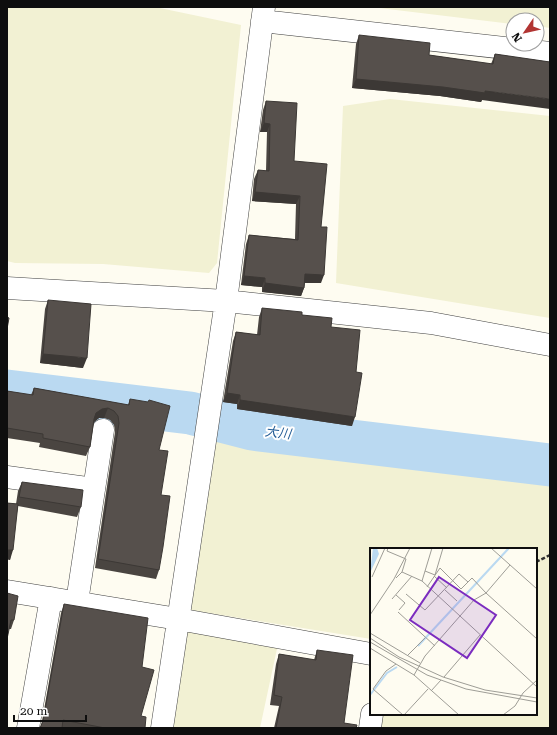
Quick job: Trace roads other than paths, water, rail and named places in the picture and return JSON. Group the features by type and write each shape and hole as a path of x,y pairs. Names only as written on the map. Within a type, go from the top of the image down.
{"street":[{"path":"162,728 226,301 263,14 550,53"},
{"path":"7,288 226,301 431,323 550,345"},
{"path":"77,602 103,430"},
{"path":"7,477 94,490"},
{"path":"7,591 178,619 370,654"},
{"path":"28,728 51,598"},
{"path":"370,728 372,715"}],"waterway":[{"name":"大川","path":"7,391 190,413 252,429 550,465"}]}
